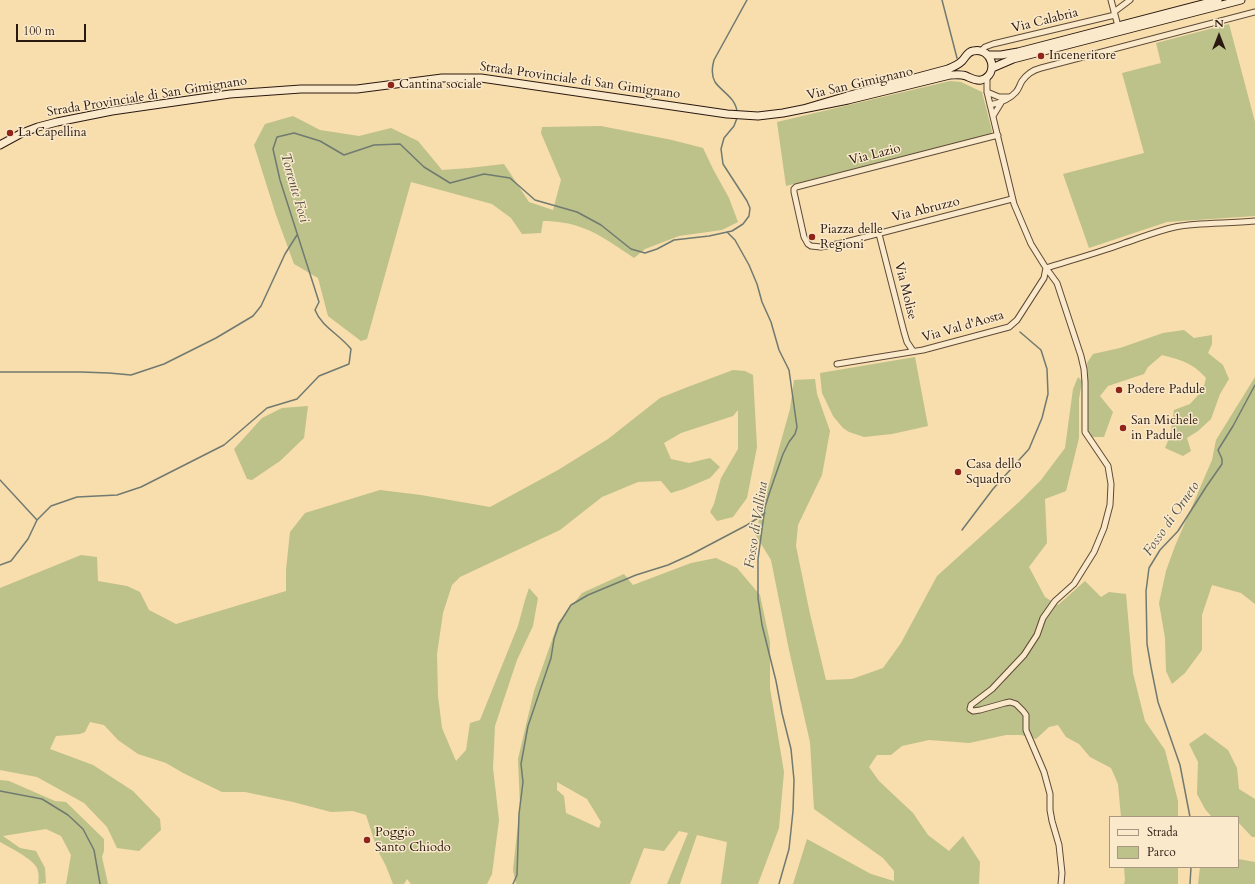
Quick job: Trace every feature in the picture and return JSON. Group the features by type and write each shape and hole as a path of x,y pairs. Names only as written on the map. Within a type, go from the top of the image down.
{"main road":[{"path":"981,51 988,55 1011,53 1218,0"},
{"path":"987,76 992,68 1018,58 1241,0"},
{"name":"Via San Gimignano","path":"803,109 945,70 963,60 970,52 981,51"},
{"path":"988,55 992,68"},
{"path":"963,60 963,70 970,78"},
{"name":"Via San Gimignano","path":"803,109 947,76 958,75 981,80 987,76"},
{"name":"Strada Provinciale di San Gimignano","path":"0,145 22,133 57,122 176,101 256,91 357,89 455,78 481,78 749,116 777,114 803,109"}],"street":[{"path":"1111,0 1118,26"},
{"name":"Via Calabria","path":"981,51 985,47 993,44 1114,14 1130,0"},
{"path":"993,116 1001,103 1017,91 1025,78 1038,69 1255,12"},
{"path":"987,76 987,92 1012,199 1031,244 1057,283 1084,369 1085,432 1108,466 1111,484 1110,505 1104,528 1094,552 1085,568 1074,584 1056,601 1043,618 1037,635 1024,655 992,688 971,705 970,709 973,711 980,710 1010,702 1016,704 1026,715 1026,730 1044,772 1050,794 1052,821 1059,845 1062,873 1061,884"},
{"path":"970,78 982,86 987,92 999,97 1011,96"},
{"path":"990,104 999,97"},
{"path":"990,104 1001,103"},
{"name":"Via Lazio","path":"822,247 807,244 794,192 796,187 998,135"},
{"name":"Via Abruzzo","path":"822,247 879,234 1012,199"},
{"path":"1046,268 1174,227 1255,221"},
{"name":"Via Molise","path":"879,234 905,336 913,351"},
{"name":"Via Val d'Aosta","path":"836,364 913,351 1011,326 1018,318 1044,278 1046,268"}],"green space":[{"path":"1229,24 1255,122 1255,216 1167,222 1089,248 1063,174 1144,153 1122,73 1161,63 1156,43"},
{"path":"950,81 961,82 982,92 992,131 991,134 786,186 777,122"},
{"path":"293,116 320,130 359,136 391,128 418,141 442,170 504,164 529,202 553,210 561,180 541,133 542,127 601,126 672,140 703,148 729,198 738,222 722,230 679,236 645,249 634,258 596,234 583,228 568,224 543,221 541,233 522,234 511,218 492,204 411,182 367,339 361,341 328,316 318,278 294,264 276,215 254,145 265,124"},
{"path":"1184,330 1194,338 1212,335 1212,344 1208,353 1223,365 1229,379 1220,394 1211,419 1198,431 1187,438 1191,451 1183,456 1165,448 1170,436 1174,410 1190,404 1203,390 1206,378 1191,365 1162,355 1148,367 1144,374 1108,386 1100,396 1113,412 1104,437 1093,437 1090,435 1087,427 1087,363 1093,354 1120,348 1163,333"},
{"path":"915,357 928,426 892,434 864,437 849,432 843,428 833,416 822,393 820,373"},
{"path":"733,370 745,371 753,375 757,447 747,498 733,517 717,521 710,512 714,504 721,478 738,449 738,410 733,416 681,433 664,443 671,459 689,463 710,458 720,467 710,478 671,493 661,481 638,482 602,497 560,530 460,577 452,585 443,613 437,654 438,696 442,728 456,761 466,750 470,723 480,720 518,626 529,588 538,598 533,626 517,660 495,726 493,768 499,820 492,874 487,884 411,884 407,879 404,884 393,884 377,849 366,815 353,811 331,812 245,792 222,792 166,763 138,754 118,740 104,725 90,722 85,732 80,734 56,736 50,749 93,765 133,791 160,819 161,830 139,851 117,848 107,827 84,803 37,777 0,770 0,588 81,555 97,557 98,581 127,586 140,592 149,610 176,624 286,591 286,570 290,532 305,513 380,490 421,495 490,507 558,470 608,439 660,398"},
{"path":"1078,377 1082,381 1079,399 1079,438 1066,491 1045,499 1047,543 1029,567 1045,597 1058,605 1085,581 1101,597 1109,592 1126,594 1133,673 1145,721 1165,750 1178,801 1178,816 1121,816 1118,784 1111,768 1090,757 1079,744 1066,737 1058,725 1049,727 1036,739 1021,735 1006,735 969,743 929,740 902,746 891,755 877,755 869,767 879,781 913,813 928,835 949,851 963,836 980,862 979,884 793,884 807,839 871,874 894,881 894,871 883,858 814,809 810,742 789,650 771,560 755,534 790,409 794,380 815,379 817,394 830,431 822,475 798,525 796,546 826,680 852,679 883,668 901,643 937,576 1019,502 1041,480 1065,448 1073,389"},
{"path":"1255,377 1255,604 1241,593 1212,585 1202,615 1202,650 1185,673 1172,684 1166,671 1165,638 1159,603 1166,571 1175,546 1212,460 1216,440"},
{"path":"308,406 304,438 280,461 252,480 247,479 234,449 262,418 282,408"},
{"path":"716,558 737,568 760,595 770,642 770,688 784,772 779,828 758,884 721,884 727,842 697,835 680,884 667,884 688,833 679,831 664,851 644,848 630,884 516,884 513,870 520,806 518,759 534,691 558,623 582,593 624,574 633,585 691,563","holes":["557,782 587,799 601,822 599,828 566,813 564,796 557,790"]},
{"path":"1205,733 1228,750 1237,768 1239,789 1255,799 1255,837 1252,837 1239,823 1239,816 1211,816 1205,809 1197,794 1198,762 1189,744"},
{"path":"0,780 9,781 55,801 66,802 104,839 104,851 102,857 108,884 66,884 71,855 61,836 46,829 3,836 20,848 36,851 45,868 46,883 38,884 39,878 35,865 0,842"},
{"path":"1239,859 1255,862 1255,884 1198,884 1200,868 1239,868"},
{"path":"1124,868 1178,868 1178,884 1124,884"}],"waterway":[{"name":"Torrente Foci","path":"737,112 734,103 715,82 712,74 712,68 714,60 747,0"},
{"path":"942,0 957,58"},
{"name":"Torrente Foci","path":"0,565 11,561 28,539 37,520 51,506 77,497 117,495 141,487 224,445 267,408 297,399 319,376 349,364 351,349 326,326 315,310 319,302 280,180 273,149 277,137 294,133 320,141 344,155 374,145 400,144 424,167 450,183 484,174 510,178 535,200 577,212 601,225 631,249 645,253 657,249 674,240 709,236 732,231 743,224 749,216 750,208 723,164 721,149 724,138 734,126 737,118"},
{"name":"Fosso di Vallina","path":"727,232 735,240 749,265 771,322 779,350 789,370 797,427 795,434 783,454 765,507 758,559 758,598 762,625 791,749 794,780 793,811 789,849 779,884"},
{"path":"0,372 81,372 131,375 164,364 216,338 253,316 261,306 285,254 297,235"},
{"path":"962,530 993,489 1029,449 1042,418 1048,394 1047,369 1041,350 1020,332"},
{"name":"Fosso di Orneto","path":"1190,816 1180,765 1158,702 1147,644 1146,591 1149,568 1160,550 1178,531 1222,464 1222,459 1218,450 1255,385"},
{"path":"0,480 37,520"},
{"path":"513,884 517,875 519,814 523,782 521,764 528,726 551,658 554,639 559,624 571,605 588,595 636,575 668,565 690,555 747,525 765,513"},
{"path":"0,791 42,799 68,815 83,829 94,850 100,884"},
{"name":"Fosso di Orneto","path":"1190,884 1191,868"}],"place":[{"name":"Inceneritore","path":"1041,56"},
{"name":"Cantina sociale","path":"391,85"},
{"name":"La Capellina","path":"10,133"},
{"name":"Piazza delle Regioni","path":"812,237"},
{"name":"Podere Padule","path":"1119,390"},
{"name":"San Michele in Padule","path":"1123,428"},
{"name":"Casa dello Squadro","path":"958,472"},
{"name":"Poggio Santo Chiodo","path":"367,840"}]}
